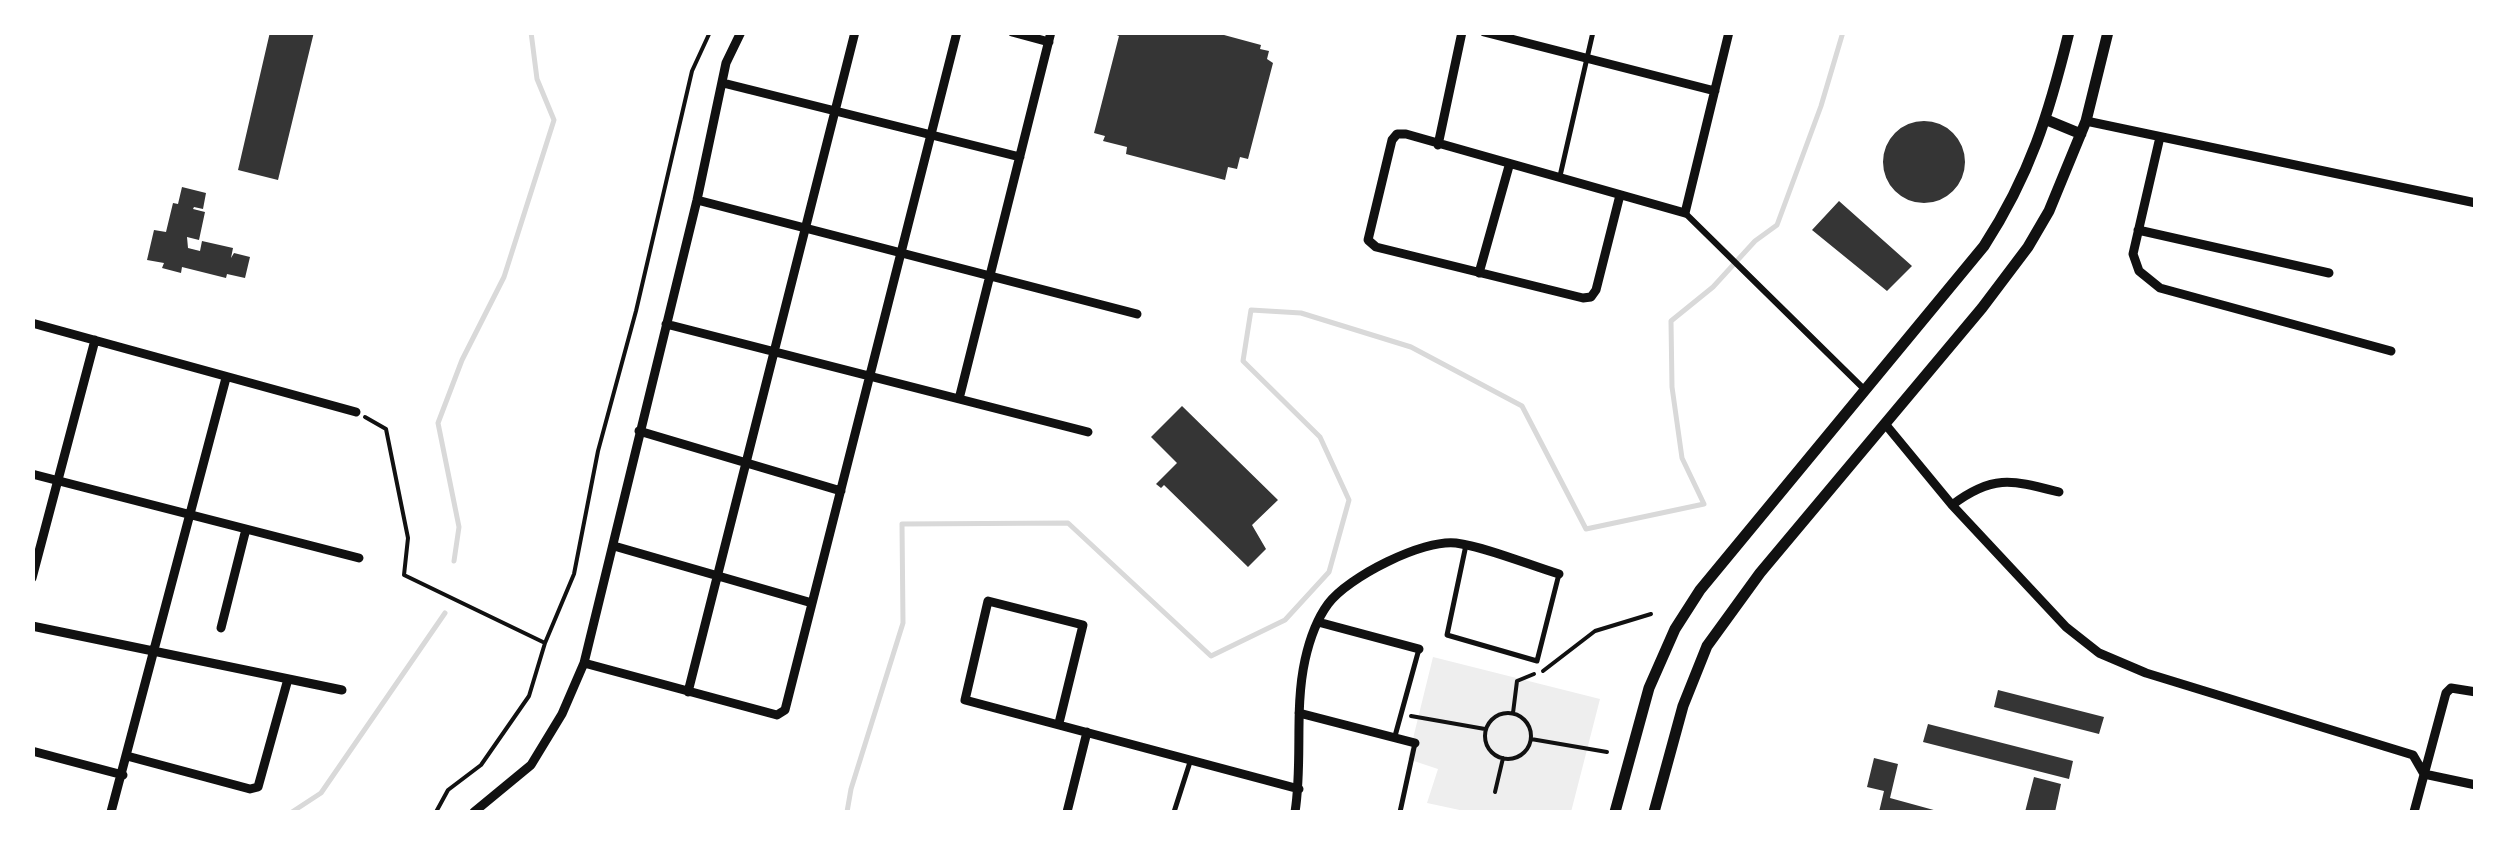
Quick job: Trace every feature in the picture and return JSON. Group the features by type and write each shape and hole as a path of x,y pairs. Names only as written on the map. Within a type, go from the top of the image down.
{"street":[{"path":"474,812 531,764 562,714 584,663 731,47 741,32"},
{"path":"688,692 855,32"},
{"path":"584,663 782,714 957,32"},
{"path":"960,399 1050,37 1012,32"},
{"path":"1438,145 1462,32"},
{"path":"1484,32 1715,91"},
{"path":"1685,213 1729,32"},
{"path":"1615,812 1649,688 1675,629 1700,590 1984,246 2008,209 2047,120 2069,32"},
{"path":"1654,812 1683,706 1707,646 1760,574 1886,425 2028,247 2049,212 2084,128 2108,32"},
{"path":"723,82 1020,157"},
{"path":"2047,120 2160,137 2476,203"},
{"path":"1620,195 1592,298 1376,246 1368,240 1392,140 1397,134 1509,166 1620,195 1685,213 1866,392"},
{"path":"2160,137 2133,254 2139,272 2160,288 2392,351"},
{"path":"1480,272 1509,166"},
{"path":"697,200 1137,314"},
{"path":"2138,230 2329,273"},
{"path":"32,323 356,412"},
{"path":"666,324 1088,432"},
{"path":"32,578 96,340"},
{"path":"111,812 226,378"},
{"path":"1886,425 1952,504 2066,627 2099,653 2146,674 2413,755 2424,774 2476,784"},
{"path":"639,431 841,491"},
{"path":"32,474 359,558"},
{"path":"1952,504 1977,486 2002,483 2023,483 2058,492"},
{"path":"221,628 246,529"},
{"path":"1295,812 1298,712 1305,660 1318,622 1338,592 1418,548 1455,543 1559,574"},
{"path":"614,546 812,603"},
{"path":"1058,723 1082,625 988,600 965,700 1298,789"},
{"path":"1318,622 1419,649"},
{"path":"32,626 342,690"},
{"path":"127,756 258,787 288,679"},
{"path":"2414,812 2446,694 2451,688 2476,692"},
{"path":"1298,712 1415,742"},
{"path":"1068,812 1087,732"},
{"path":"32,751 122,774"}],"lane":[{"path":"1560,179 1593,32"},
{"path":"1466,546 1447,635 1537,661 1559,574"},
{"path":"1395,736 1419,649"},
{"path":"1400,812 1415,742"},
{"path":"1174,812 1191,760"}],"path":[{"path":"436,812 448,790 481,765 529,696 545,643 574,574 598,451 636,311 692,71 710,32"},
{"path":"356,412 386,429 408,538 404,575 545,643"},
{"path":"1512,713 1521,676 1552,668 1595,631 1652,614"},
{"path":"1512,713 1525,720 1531,738 1521,756 1502,758 1486,746 1485,729 1495,716 1512,713"},
{"path":"1401,714 1485,729"},
{"path":"1531,738 1608,752"},
{"path":"1495,792 1502,758"}],"shaded area":[{"path":"1433,657 1600,699 1571,812 1469,812 1427,803 1438,769 1408,759"}],"building":[{"path":"270,32 314,32 278,180 238,170"},
{"path":"1110,32 1213,32 1261,45 1260,49 1269,51 1267,59 1273,63 1248,159 1240,157 1237,169 1228,167 1225,180 1126,154 1127,147 1103,141 1105,136 1094,133 1119,36"},
{"path":"1924,121 1940,124 1953,133 1962,146 1962,178 1953,191 1940,200 1924,203 1908,200 1895,191 1886,178 1883,162 1886,146 1895,133 1908,124"},
{"path":"182,187 206,193 203,209 193,209 205,212 199,240 187,237 188,248 200,251 202,241 233,248 231,258 234,253 250,257 245,278 227,274 226,278 182,267 181,273 162,268 164,263 147,260 154,230 166,232 173,203 178,204"},
{"path":"1839,201 1912,266 1887,291 1812,230"},
{"path":"1182,406 1278,500 1252,525 1266,549 1248,567 1164,485 1161,488 1156,484 1177,463 1151,437"},
{"path":"1998,690 2104,717 2099,734 1994,707"},
{"path":"1928,724 2073,761 2069,779 1923,742"},
{"path":"1874,758 1898,764 1890,798 1941,812 1879,812 1884,791 1867,787"},
{"path":"2034,777 2061,784 2055,812 2025,812"}],"waterway":[{"path":"454,561 459,527 438,423 462,360 504,277 554,120 537,79 531,32"},
{"path":"847,812 903,623 902,524 1068,523 1211,656 1285,620 1329,572 1349,500 1320,437 1243,361 1251,310 1301,313 1411,347 1522,406 1586,529 1704,504 1682,458 1672,387 1671,321 1777,225 1821,106 1843,32"},
{"path":"292,812 321,793 445,613"}]}
